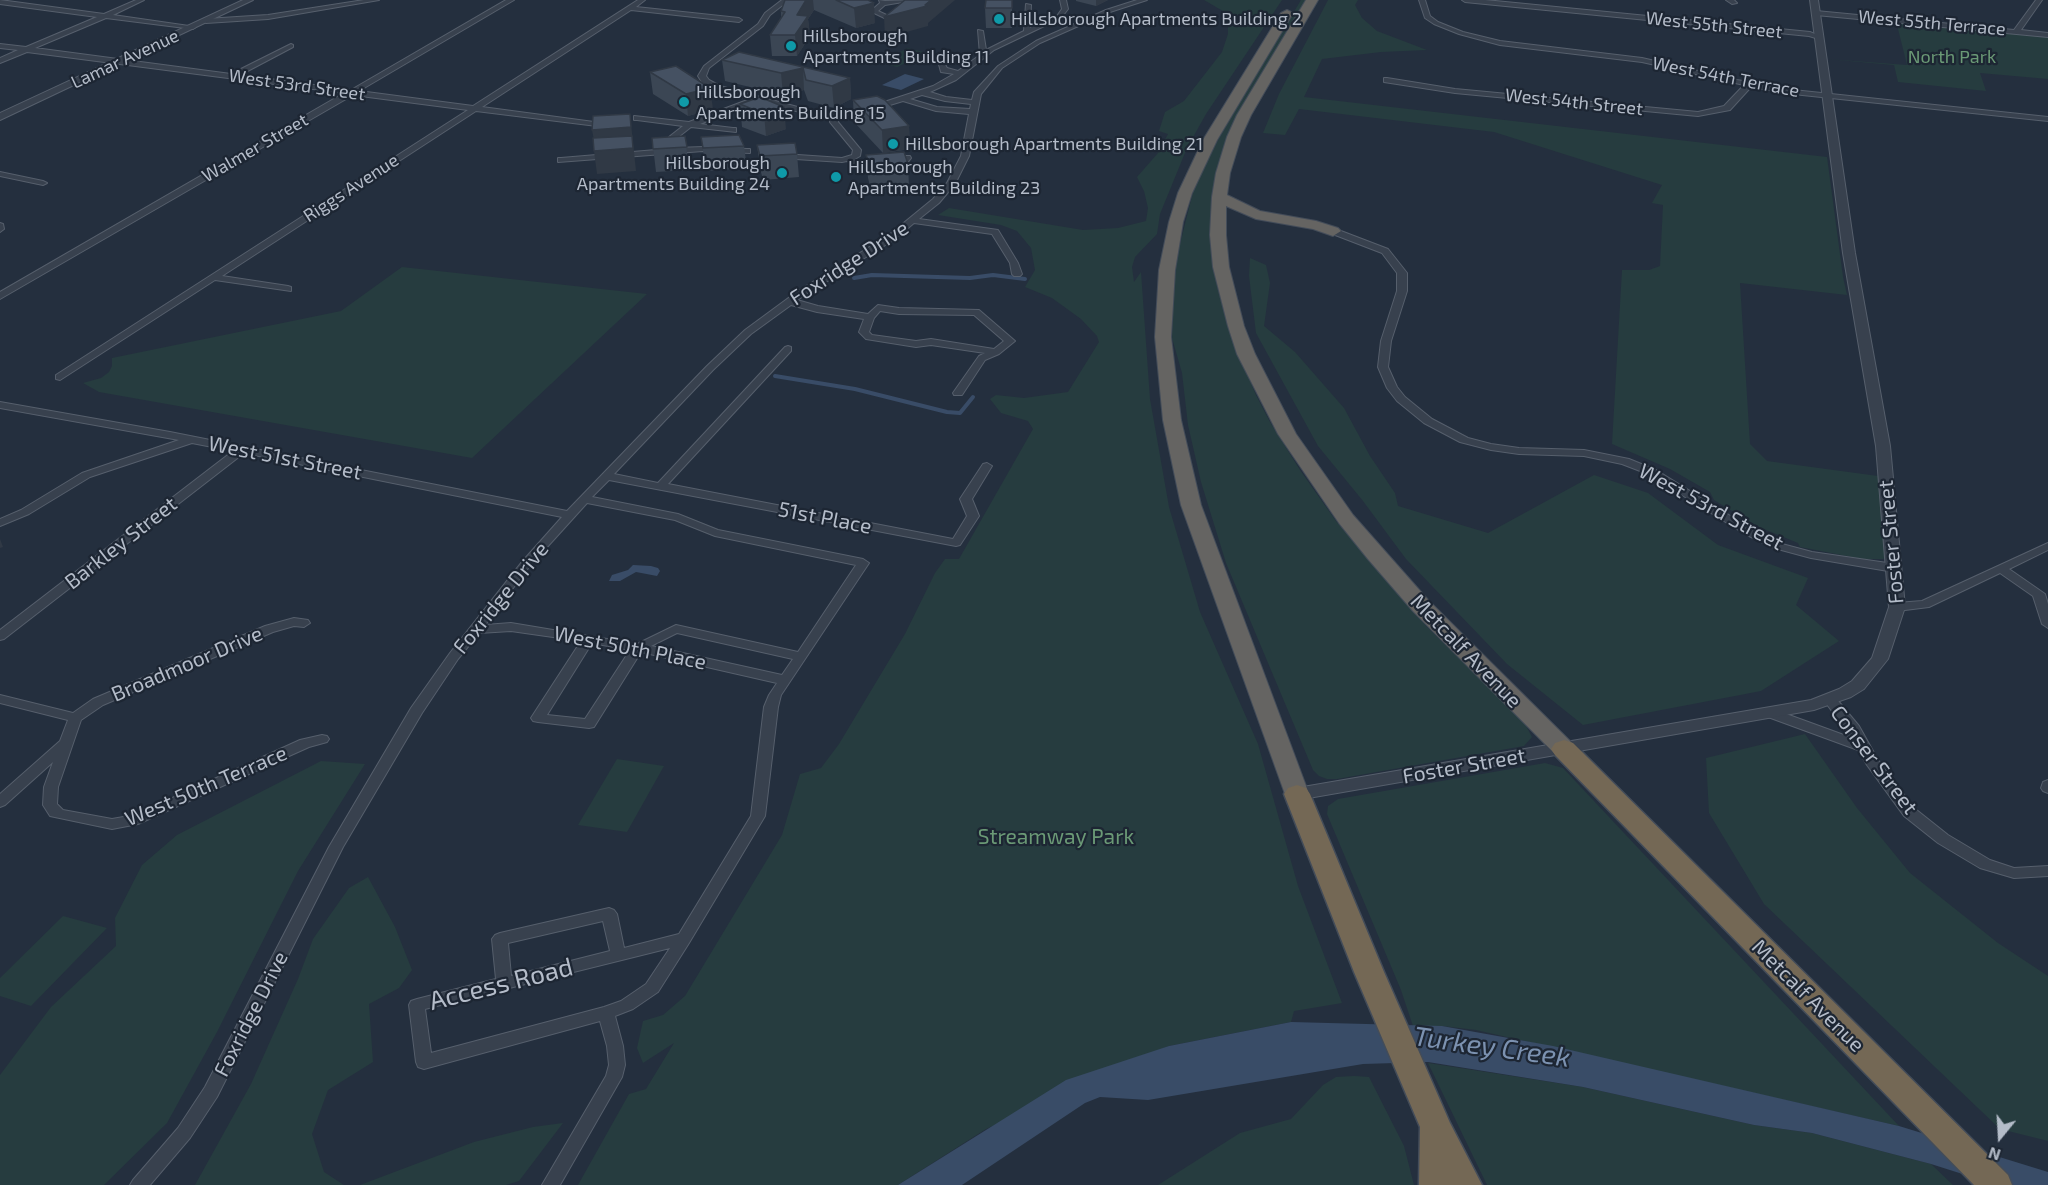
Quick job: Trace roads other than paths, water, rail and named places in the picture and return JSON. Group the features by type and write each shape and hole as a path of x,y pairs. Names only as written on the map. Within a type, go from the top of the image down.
{"highway":[{"path":"1295,0 1210,140 1185,193 1176,222 1167,270 1163,337 1172,420 1191,505 1209,560 1297,794 1369,972 1436,1127 1466,1185"},
{"name":"Metcalf Avenue","path":"1312,0 1244,115 1227,156 1219,197 1218,235 1227,298 1246,354 1287,434 1318,482 1375,555 1420,606 1996,1185"},
{"path":"1219,197 1256,215 1316,225 1333,231"},
{"path":"1218,235 1238,225 1248,223 1333,231"},
{"path":"1435,1185 1436,1127"}],"street":[{"path":"0,61 141,0"},
{"name":"Lamar Avenue","path":"0,117 249,0"},
{"path":"206,21 280,15 376,0"},
{"name":"Walmer Street","path":"0,296 511,0"},
{"name":"Riggs Avenue","path":"60,376 642,0"},
{"path":"786,0 767,14 761,25 710,63 702,72 704,80 712,86 756,99 816,114 835,115 858,112 924,93 959,73 983,54 1062,14 1065,9 1063,0"},
{"path":"895,21 874,11 882,1 912,0"},
{"name":"Foxridge Drive","path":"138,1185 184,1133 202,1108 336,847 378,772 432,686 513,579 584,499 726,352 760,322 789,301 880,245 914,221 936,201 959,170 965,156 978,92 1006,62 1026,49 1108,11 1144,0"},
{"name":"West 54th Terrace","path":"1422,0 1425,13 1430,19 1478,38 1642,60 1749,84 1829,96 2048,119"},
{"name":"West 55th Street","path":"1465,0 1810,34 1819,37"},
{"name":"Foster Street","path":"1297,794 1815,705 1845,693 1868,675 1880,659 1897,607 1883,447 1848,244 1814,0"},
{"path":"2018,32 2020,24 2039,0"},
{"path":"0,2 193,27"},
{"path":"1027,31 1028,5"},
{"path":"630,8 738,20"},
{"name":"West 55th Terrace","path":"1816,13 2048,35"},
{"path":"980,31 983,54"},
{"name":"West 53rd Street","path":"0,46 594,124"},
{"path":"233,76 291,46"},
{"path":"939,58 944,70 959,73"},
{"name":"West 54th Street","path":"1388,80 1455,91 1698,114 1727,108 1749,84"},
{"path":"924,93 945,99 975,102"},
{"path":"672,151 673,137 689,125 756,99"},
{"path":"906,99 936,109 974,112"},
{"path":"835,115 834,123 858,153 849,159"},
{"path":"637,118 733,130"},
{"path":"561,160 703,149 747,151"},
{"path":"776,156 849,159 869,167 892,168 907,158"},
{"path":"0,174 43,183"},
{"path":"914,221 994,232 1014,263 1017,274"},
{"name":"West 53rd Street","path":"1333,231 1385,251 1402,273 1402,291 1386,341 1383,367 1392,387 1401,399 1428,421 1464,440 1491,447 1519,452 1584,453 1625,461 1652,472 1749,532 1778,546 1811,555 1894,568"},
{"path":"212,277 288,290"},
{"path":"789,301 817,309 870,316"},
{"path":"958,393 982,358 996,352 1010,341 976,312 970,310 899,311 878,308 870,316 864,332 869,337 916,344 932,342 996,352"},
{"path":"661,486 788,349"},
{"name":"West 51st Street","path":"3,408 191,439 570,515"},
{"path":"148,454 162,434"},
{"path":"0,523 25,512 86,475 191,439"},
{"name":"Barkley Street","path":"0,636 242,449"},
{"name":"51st Place","path":"607,476 956,543 973,516 966,499 987,466"},
{"name":"Access Road","path":"584,499 678,517 715,533 863,563 775,695 771,707 758,816 684,939 652,988 627,1005 606,1013 424,1062 417,1005 684,939"},
{"path":"1897,607 1925,604 2048,546"},
{"path":"2002,568 2039,594 2048,624"},
{"name":"Broadmoor Drive","path":"75,718 107,698 269,629 294,622 304,623"},
{"name":"West 50th Place","path":"475,629 511,627 589,639 784,680"},
{"path":"589,639 538,718 589,724 638,648 676,629 800,656"},
{"path":"0,699 75,718 66,743 0,802"},
{"name":"Conser Street","path":"1829,699 1854,729 1862,746 1909,812 1943,839 1985,864 2014,873 2048,871"},
{"path":"1773,714 1862,746"},
{"name":"West 50th Terrace","path":"66,743 50,793 52,809 60,814 119,824 138,819 305,743 322,739"},
{"path":"504,983 500,939 609,914 618,955"},
{"path":"551,1185 614,1077 616,1057 606,1013"}],"water":[{"path":"905,74 924,79 901,90 882,85"},
{"path":"633,565 651,566 660,571 657,576 636,572 620,581 609,581 612,575 628,570"},
{"name":"Turkey Creek","path":"1291,1022 1442,1026 1553,1046 1899,1126 2048,1172 2048,1185 1997,1185 1931,1164 1812,1133 1754,1125 1583,1087 1428,1062 1363,1064 1148,1100 1100,1097 1085,1103 962,1185 898,1185 1066,1080 1169,1046"}],"waterway":[{"path":"854,278 872,275 970,278 993,275 1025,279"},
{"path":"775,376 855,389 947,412 960,413 973,397"}],"place":[{"name":"Hillsborough Apartments Building 2","path":"999,19"},
{"name":"Hillsborough Apartments Building 11","path":"791,46"},
{"name":"Hillsborough Apartments Building 15","path":"684,102"},
{"name":"Hillsborough Apartments Building 21","path":"893,144"},
{"name":"Hillsborough Apartments Building 24","path":"782,173"},
{"name":"Hillsborough Apartments Building 23","path":"836,177"}],"park label":[{"name":"North Park","path":"1952,57"},
{"name":"Streamway Park","path":"1056,837"}]}
